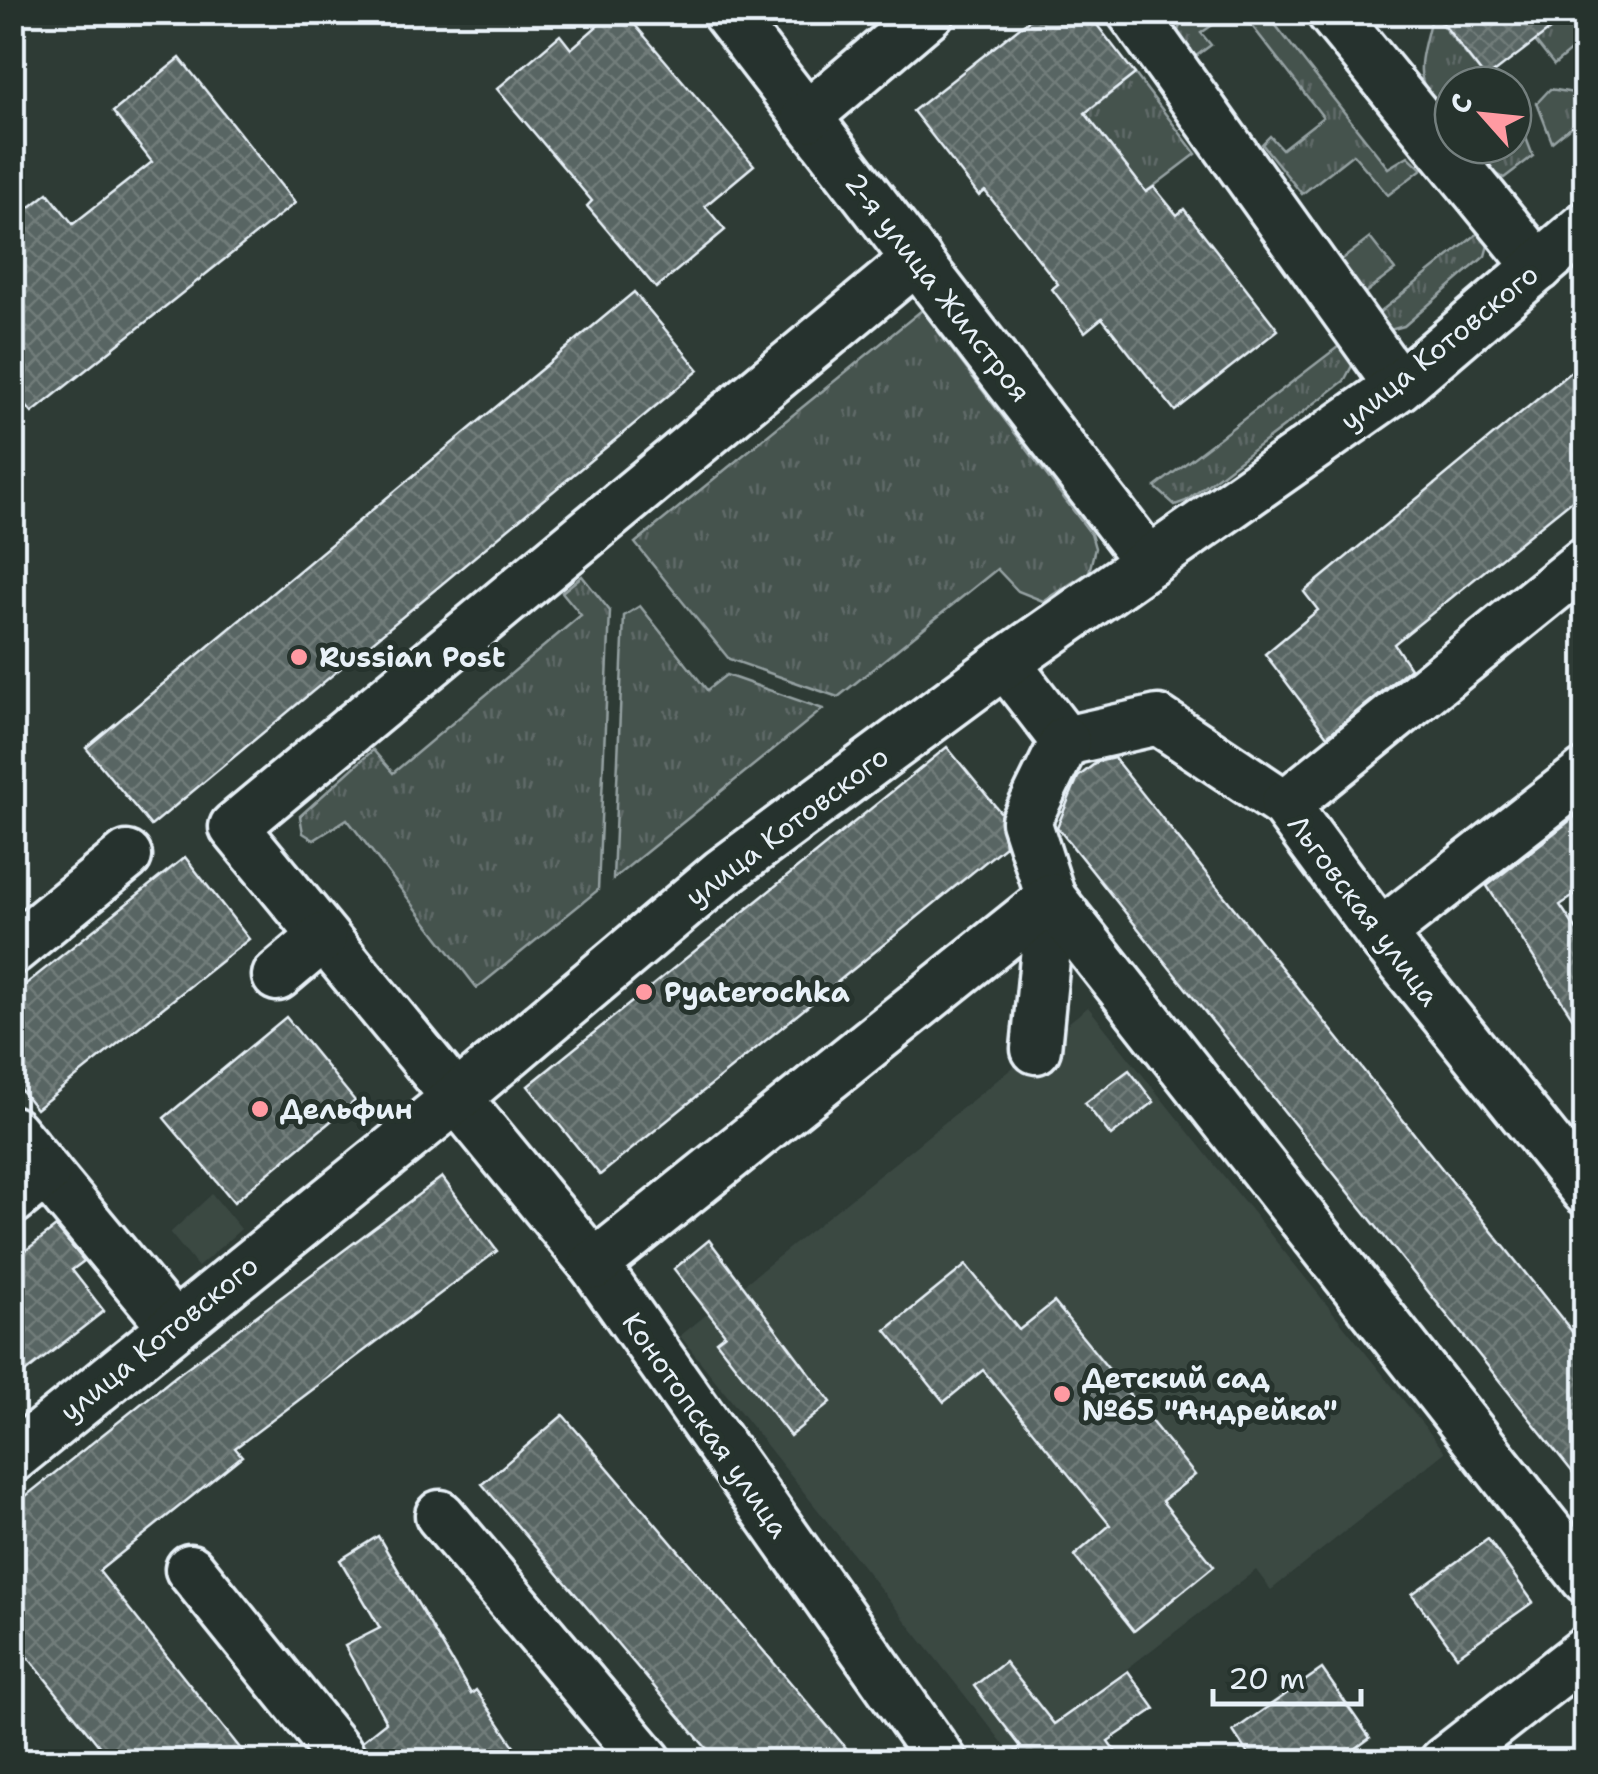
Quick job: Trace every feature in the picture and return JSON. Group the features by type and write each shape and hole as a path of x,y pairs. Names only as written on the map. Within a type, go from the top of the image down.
{"street":[{"name":"2-я улица Жилстроя","path":"726,12 1149,562"},
{"path":"806,117 930,12"},
{"path":"1132,12 1399,386"},
{"path":"1332,12 1539,267"},
{"name":"улица Котовского","path":"12,1458 455,1098 722,873 1005,662 1399,386 1586,226"},
{"name":"Конотопская улица","path":"918,259 234,828 594,1266 943,1762"},
{"path":"1285,805 1586,560"},
{"path":"1005,662 1065,741 1026,822 1052,898 1586,1579"},
{"name":"Льговская улица","path":"1065,741 1158,720 1285,805 1380,934 1586,1191"},
{"path":"1380,934 1586,773"},
{"path":"12,950 127,856"},
{"path":"1036,1049 1052,898"},
{"path":"594,1266 1052,898"},
{"path":"277,976 322,938"},
{"path":"12,1131 29,1186 174,1326"},
{"path":"440,1515 648,1762"},
{"path":"190,1570 339,1754 331,1762"},
{"path":"1444,1762 1586,1651"}],"shaded area":[{"name":"Детский сад №65 \"Андрейка\"","path":"1088,1007 1445,1452 1271,1590 1256,1570 1013,1756 680,1336"},
{"path":"212,1194 241,1229 198,1267 170,1233"}],"green space":[{"path":"1184,13 1230,13 1201,33 1211,45 1192,59 1178,31"},
{"path":"1242,13 1266,13 1388,168 1408,156 1422,169 1388,195 1353,154 1302,194 1262,144 1270,136 1282,149 1323,117"},
{"path":"1432,13 1475,65 1433,65 1433,100 1421,74"},
{"path":"1558,13 1585,13 1585,39 1554,65 1535,41 1563,20"},
{"path":"1135,74 1196,154 1146,192 1085,114"},
{"path":"1550,89 1586,95 1585,115 1552,142 1537,103"},
{"path":"1487,165 1521,165 1504,178"},
{"path":"1482,230 1488,245 1485,256 1404,326 1390,330 1371,319"},
{"path":"1370,238 1395,270 1361,296 1336,264"},
{"path":"922,310 1091,534 1095,548 1089,572 1043,601 1018,591 997,569 838,697 729,659 635,543"},
{"path":"1343,343 1354,362 1344,381 1186,501 1175,505 1155,487"},
{"path":"582,576 610,611 598,890 477,988 347,819 314,840 303,833 300,816 373,750 393,773 581,615 562,592"},
{"path":"640,606 707,690 726,675 823,709 613,879 624,616"}],"building":[{"path":"613,12 624,12 754,165 705,206 725,230 656,288 587,206 592,201 497,89 560,35 571,49"},
{"path":"1039,12 1087,12 1135,74 1085,113 1146,192 1154,187 1177,215 1184,209 1278,330 1175,411 1102,318 1085,332 1052,289 1058,284 985,191 979,196 913,111"},
{"path":"1434,12 1573,12 1504,65 1475,65"},
{"path":"180,58 295,203 32,413 12,388 12,221 48,193 73,224 152,162 113,112"},
{"path":"634,292 699,370 151,826 86,748"},
{"path":"1586,359 1586,489 1394,644 1410,668 1327,736 1265,654 1318,610 1304,592"},
{"path":"947,747 1001,813 1005,846 600,1175 528,1086"},
{"path":"1114,758 1586,1349 1586,1489 1057,827 1078,777 1097,762"},
{"path":"1586,808 1586,888 1560,905 1586,944 1586,1038 1487,886"},
{"path":"185,857 249,939 36,1109 12,1079 12,995"},
{"name":"Дельфин","path":"286,1017 355,1101 234,1202 164,1118"},
{"path":"1129,1070 1154,1102 1111,1136 1085,1103"},
{"path":"442,1177 497,1251 235,1448 242,1456 99,1571 251,1762 112,1762 12,1637 12,1507 177,1375"},
{"path":"56,1227 84,1261 72,1270 104,1311 12,1383 12,1261"},
{"path":"709,1240 831,1402 790,1436 716,1341 725,1334 674,1269"},
{"path":"966,1265 1019,1330 1054,1302 1195,1475 1162,1501 1214,1566 1134,1631 1074,1556 1110,1525 983,1370 944,1402 886,1330"},
{"path":"563,1415 858,1762 718,1762 482,1484"},
{"path":"378,1536 471,1694 476,1690 525,1762 365,1762 362,1741 386,1722 345,1646 380,1628 340,1560"},
{"path":"1488,1539 1533,1602 1457,1656 1412,1594"},
{"path":"1005,1662 1054,1724 1128,1671 1155,1709 1108,1741 1123,1762 1001,1762 1021,1747 974,1686"},
{"path":"1322,1669 1370,1738 1337,1762 1253,1762 1233,1731"}],"place":[{"name":"Russian Post","path":"299,657"},
{"name":"Pyaterochka","path":"644,992"},
{"name":"Дельфин","path":"260,1109"},
{"name":"Детский сад №65 \"Андрейка\"","path":"1062,1394"}]}
